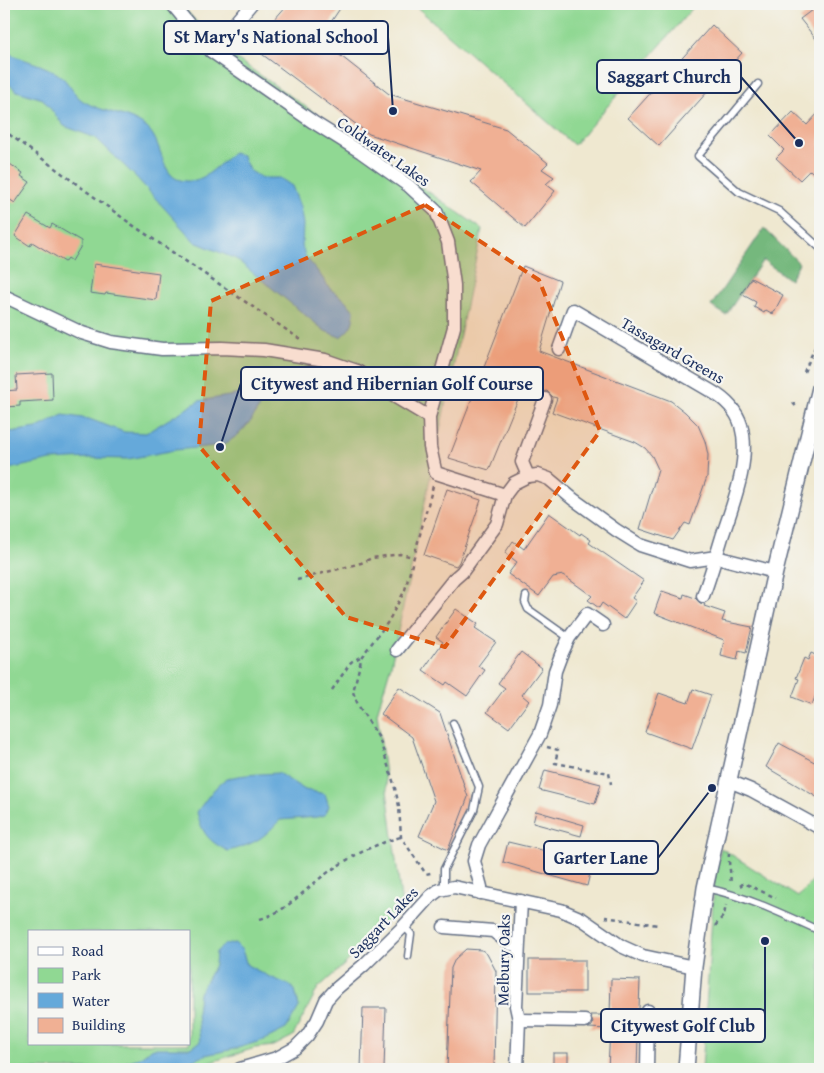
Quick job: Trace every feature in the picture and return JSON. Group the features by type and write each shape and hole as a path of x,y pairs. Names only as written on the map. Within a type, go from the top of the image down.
{"street":[{"name":"Coldwater Lakes","path":"172,4 211,51 313,122 393,174 436,211 448,242 454,286 454,327 429,417 430,447 436,474"},
{"path":"211,51 250,4"},
{"path":"4,296 82,332 111,342 162,350 222,348 264,350 325,360 357,371 429,417"},
{"name":"Tassagard Greens","path":"559,349 573,310 711,391 725,400 734,410 741,424 743,437 742,470 732,509 703,596"},
{"path":"686,1069 694,967 705,888 775,572 820,390"},
{"path":"528,476 522,462 545,399"},
{"path":"436,474 505,495"},
{"path":"398,650 454,579 462,572 497,524 505,495 514,483 528,476 538,475 549,479 573,499 640,545 690,561 716,557 775,572"},
{"path":"480,893 481,888 474,860 479,845 540,734 550,705 556,672 569,638 587,614 603,625"},
{"path":"729,781 752,790 820,828"},
{"name":"Saggart Lakes","path":"240,1069 277,1058 294,1048 307,1036 317,1021 326,1000 439,890 454,887 561,910 582,920 621,946 643,956 694,967"},
{"name":"Melbury Oaks","path":"517,1069 519,1020 516,1006 521,901"},
{"path":"444,927 493,931 510,944 518,945"},
{"path":"647,1069 648,1011"},
{"name":"Melbury Oaks","path":"519,1020 585,1021"}],"lane":[{"path":"758,84 698,156 739,192 780,212 820,248"},
{"path":"526,596 525,602 528,609 569,638"},
{"path":"444,889 444,869 474,810 479,787 453,723"},
{"path":"705,888 750,900 820,931"},
{"path":"404,926 411,934 408,956"}],"path":[{"path":"4,119 10,135 130,224 300,339 303,356"},
{"path":"804,372 820,336"},
{"path":"436,474 405,590 388,622 362,656 353,692 358,705 379,738 399,806 401,837 426,874 444,869"},
{"path":"297,580 361,563 372,558 400,554 414,557"},
{"path":"332,690 351,662 362,656"},
{"path":"542,746 558,750 555,763 609,773 611,784"},
{"path":"260,919 271,916 286,907 322,877 353,856 380,842 401,837"},
{"path":"713,928 724,915 729,893 732,877 728,861 730,849"},
{"path":"599,915 658,924"}],"highlighted area":[{"path":"425,205 539,280 600,431 445,647 346,617 199,446 211,301"}],"green space":[{"path":"4,4 180,4 221,48 482,229 391,665 377,713 402,907 318,988 293,1036 274,1046 255,1048 189,1069 4,1069"},
{"path":"413,4 696,4 574,145"},
{"path":"764,228 799,263 790,280 763,260 726,315 711,306"},
{"path":"721,848 798,897 820,872 820,1069 702,1069 715,871"}],"water":[{"path":"4,51 57,73 77,96 90,105 132,119 147,128 156,140 168,170 177,179 193,181 201,178 233,153 242,155 249,170 262,178 280,178 292,186 300,207 303,224 302,246 305,256 330,289 345,300 354,311 349,329 340,337 325,331 236,259 195,242 137,178 96,138 64,126 43,99 17,91 4,80"},
{"path":"254,393 261,396 261,404 251,421 239,434 224,445 175,450 128,459 51,460 4,470 4,433 37,428 63,415 89,419 124,432 146,433 199,401"},
{"path":"278,773 305,790 325,794 329,806 325,815 280,820 257,840 228,851 215,844 207,836 201,826 197,812 219,784 234,777"},
{"path":"235,943 242,950 247,965 287,984 295,990 299,1007 286,1029 264,1040 205,1055 173,1069 103,1069 139,1058 153,1048 191,1048 200,1042 197,1013 199,993 215,965 216,952 225,944"}],"building":[{"path":"288,4 343,4 319,40 350,37 337,53 389,94 506,129 548,163 542,169 554,177 546,184 555,191 525,228 471,182 481,171 369,134 251,46"},
{"path":"820,4 820,44 800,19"},
{"path":"712,25 742,53 659,146 628,118"},
{"path":"820,111 820,179 810,170 800,180 776,158 784,150 770,136 793,112 807,125"},
{"path":"4,160 23,173 21,176 30,182 15,203 4,196"},
{"path":"28,215 50,228 52,224 81,241 81,246 72,261 68,258 65,262 32,242 30,246 15,236"},
{"path":"94,264 159,273 156,300 106,293 105,295 90,293"},
{"path":"523,266 560,281 539,351 671,401 698,425 705,441 708,455 707,477 690,525 685,523 673,540 640,529 658,469 652,456 645,448 635,442 552,412 557,398 547,391 540,392 523,387 489,470 449,458"},
{"path":"751,278 783,295 773,314 766,310 764,313 754,307 756,302 741,294"},
{"path":"52,373 53,400 20,402 20,406 4,407 4,391 17,390 16,375"},
{"path":"447,489 481,500 456,566 424,555"},
{"path":"549,513 580,535 581,533 591,540 589,543 644,581 632,598 636,601 624,619 602,603 599,608 588,600 592,596 563,575 553,577 539,596 508,574 517,562 505,553 513,541 524,549"},
{"path":"662,591 683,598 684,594 695,598 700,603 705,604 704,606 725,613 722,621 752,627 746,653 739,651 737,660 721,656 724,640 654,613"},
{"path":"456,609 478,624 475,628 496,642 478,666 485,670 467,696 447,682 445,685 423,670 443,642 436,637"},
{"path":"521,652 542,668 522,695 529,701 509,728 487,712 505,688 498,683"},
{"path":"811,653 820,657 820,684 812,705 792,697 799,679 796,678 804,658 808,660"},
{"path":"399,687 440,713 468,797 448,850 419,836 434,801 412,737 381,714"},
{"path":"693,689 711,695 692,749 645,732 659,693 688,703"},
{"path":"779,743 820,765 820,799 766,767"},
{"path":"545,770 601,784 595,804 539,790"},
{"path":"536,811 584,825 581,836 533,823"},
{"path":"508,842 592,865 587,886 503,862"},
{"path":"466,949 482,950 487,954 496,971 494,1069 447,1069 451,968 455,959"},
{"path":"529,960 585,960 585,992 529,992"},
{"path":"611,979 640,980 637,1069 608,1069 610,1029 588,1028 592,1026 593,1022 590,1015 610,1015"},
{"path":"363,1008 386,1008 384,1069 361,1069"},
{"path":"553,1053 568,1053 568,1069 553,1069"}],"place":[{"name":"St Mary's National School","path":"393,111"},
{"name":"Saggart Church","path":"799,143"},
{"name":"Citywest and Hibernian Golf Course","path":"220,447"},
{"name":"Garter Lane","path":"712,788"},
{"name":"Citywest Golf Club","path":"765,941"}]}
